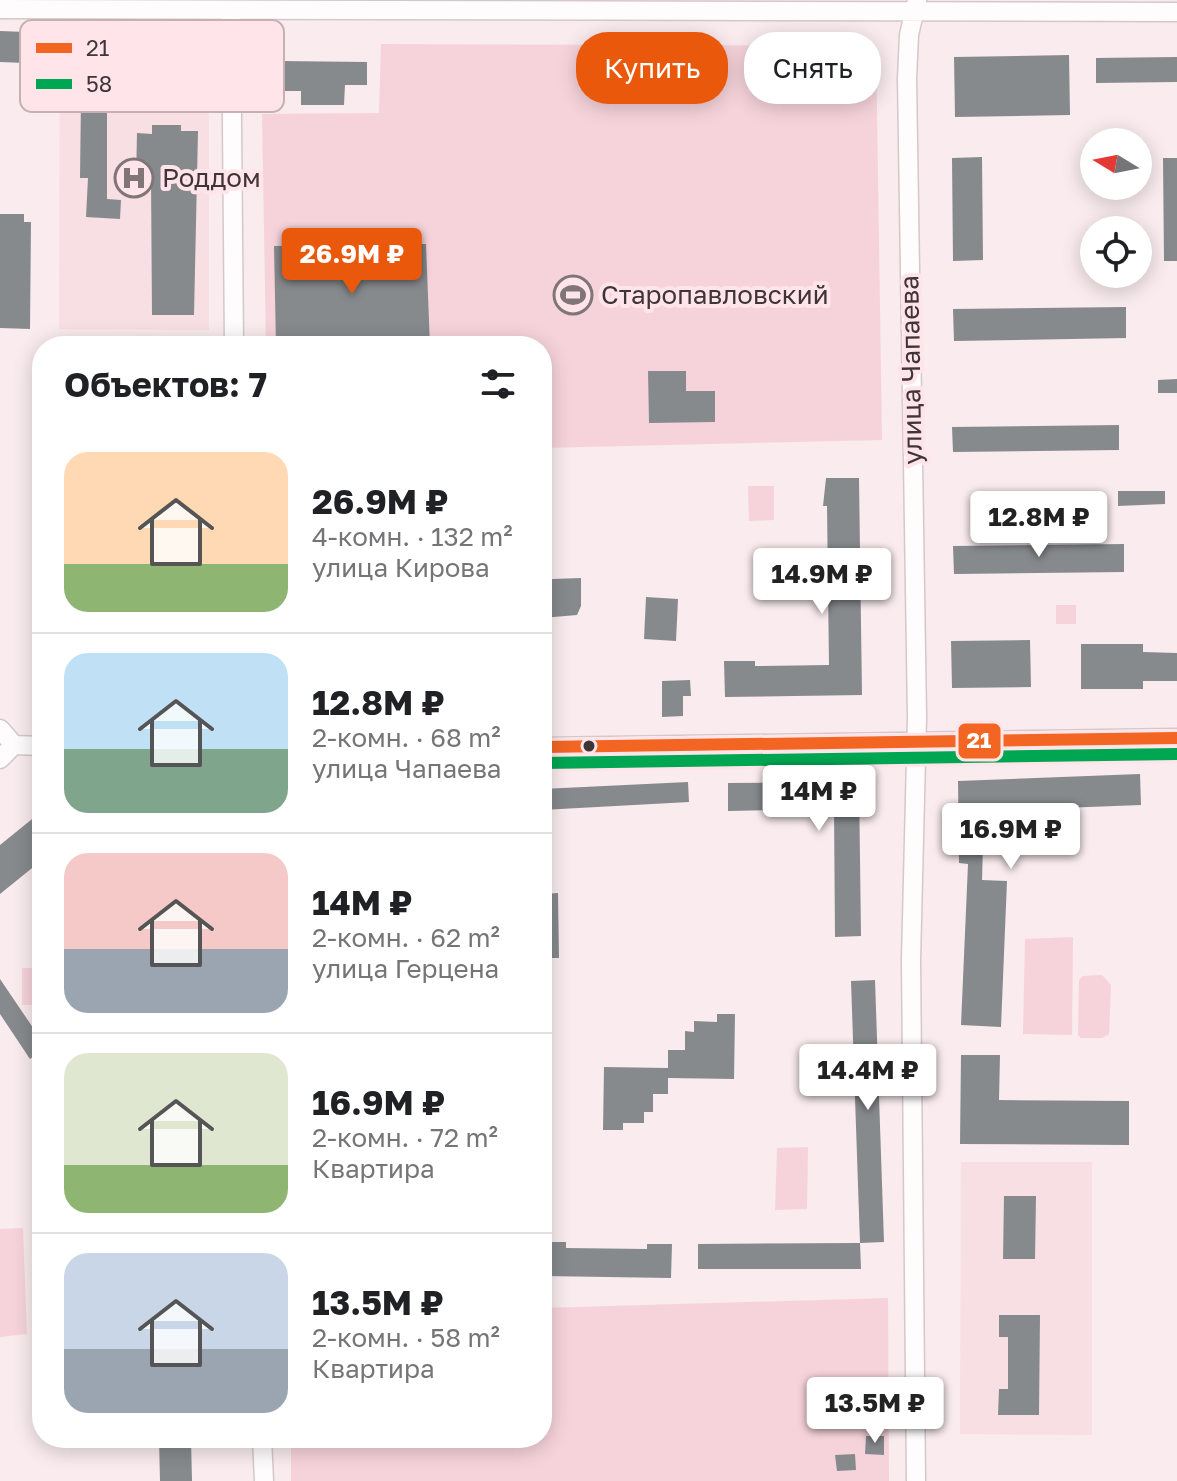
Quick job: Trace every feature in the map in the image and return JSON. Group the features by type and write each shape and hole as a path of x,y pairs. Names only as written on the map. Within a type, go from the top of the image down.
{"street":[{"path":"0,9 86,5 231,12 916,6 1177,12"},
{"name":"улица Чапаева","path":"916,6 907,78 917,742 911,960 916,1481"},
{"path":"231,12 231,20"},
{"path":"232,112 234,336"},
{"path":"0,729 14,745 32,746"},
{"path":"552,747 1177,738"},
{"path":"0,759 14,745"},
{"path":"262,1448 264,1481"}],"shaded area":[{"name":"Старопавловский","path":"381,44 576,45 576,104 728,104 728,45 744,45 744,104 877,104 882,440 552,448 552,336 266,336 262,114 379,113"},
{"name":"Роддом","path":"60,112 209,112 209,330 59,329"},
{"path":"748,486 774,486 774,520 749,521"},
{"path":"1056,605 1076,605 1076,624 1056,624"},
{"path":"1073,937 1072,1035 1023,1034 1025,939"},
{"path":"22,968 32,968 32,1005 22,1005"},
{"path":"1102,975 1111,985 1109,1034 1102,1038 1081,1038 1078,1035 1079,980 1083,976"},
{"path":"808,1147 807,1209 775,1210 777,1148"},
{"path":"961,1162 1092,1162 1092,1435 960,1434"},
{"path":"23,1228 27,1334 0,1337 0,1229"},
{"path":"888,1298 889,1481 291,1481 291,1448 552,1448 552,1308"}],"building":[{"path":"0,31 20,32 20,63 0,62"},
{"path":"1069,55 1070,115 955,117 954,57"},
{"path":"1177,57 1177,82 1096,83 1096,58"},
{"path":"284,61 367,62 367,85 345,85 344,105 301,105 301,91 284,91"},
{"path":"81,112 107,112 107,199 121,200 120,219 86,217 88,178 80,178"},
{"path":"152,125 181,125 181,131 198,131 194,315 152,315 151,179 136,179 137,133 152,134"},
{"path":"982,157 983,260 953,261 952,158"},
{"path":"1163,158 1177,158 1177,261 1164,261"},
{"path":"0,214 24,214 24,222 31,222 30,329 0,328"},
{"path":"426,244 430,336 276,336 274,246"},
{"path":"1126,307 1126,338 954,341 953,309"},
{"path":"648,371 686,371 686,391 715,391 715,422 649,423"},
{"path":"1177,379 1177,393 1158,393 1158,380"},
{"path":"1119,425 1119,450 953,452 952,427"},
{"path":"826,478 859,478 862,695 725,697 724,661 755,661 755,666 829,665 827,506 823,506"},
{"path":"1118,491 1165,491 1165,504 1118,506"},
{"path":"1124,544 1124,572 954,574 953,546"},
{"path":"581,578 581,606 577,615 552,617 552,579"},
{"path":"646,597 678,599 676,641 644,639"},
{"path":"1030,640 1031,687 952,688 951,641"},
{"path":"1081,644 1143,644 1143,652 1177,653 1177,681 1143,681 1143,689 1081,689"},
{"path":"690,680 691,696 683,696 683,716 662,717 662,681"},
{"path":"1140,774 1141,805 984,811 982,880 1007,881 1001,1027 961,1025 968,864 959,863 958,781"},
{"path":"688,782 689,802 552,809 552,789"},
{"path":"859,782 861,936 835,937 834,809 728,811 728,783"},
{"path":"32,819 32,868 0,894 0,845"},
{"path":"552,893 558,893 559,958 552,958"},
{"path":"0,979 32,1026 30,1059 0,1014"},
{"path":"875,980 884,1242 860,1243 851,981"},
{"path":"717,1014 735,1014 734,1079 668,1078 668,1094 653,1094 653,1112 644,1112 644,1123 623,1123 623,1130 603,1130 604,1067 668,1068 668,1050 685,1050 685,1031 694,1032 694,1021 717,1022"},
{"path":"961,1055 1000,1055 999,1100 1129,1101 1129,1145 960,1144"},
{"path":"1004,1196 1036,1196 1035,1259 1003,1259"},
{"path":"552,1242 566,1242 566,1248 647,1249 647,1244 672,1244 671,1278 552,1276"},
{"path":"860,1243 861,1269 698,1269 698,1244"},
{"path":"999,1315 1040,1315 1039,1415 998,1415 999,1389 1008,1389 1008,1337 999,1337"},
{"path":"866,1436 884,1436 884,1455 865,1454"},
{"path":"159,1448 191,1448 192,1481 160,1481"},
{"path":"855,1454 856,1470 837,1471 835,1455"}],"transit line":[{"name":"21","path":"552,747 1177,738"},
{"name":"58","path":"552,763 1177,754"}],"place":[{"name":"Роддом","path":"134,178"},
{"name":"Старопавловский","path":"573,295"}]}
